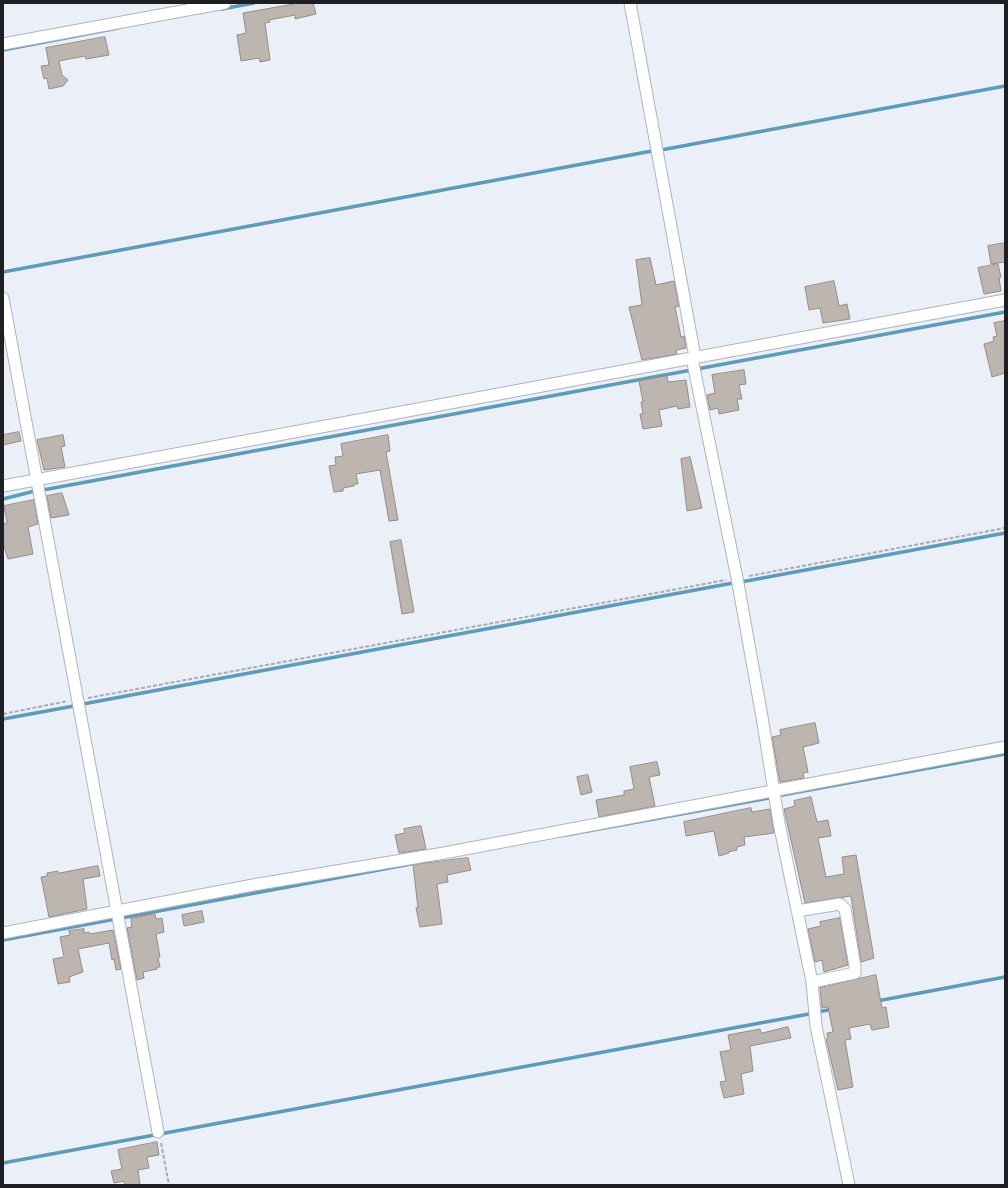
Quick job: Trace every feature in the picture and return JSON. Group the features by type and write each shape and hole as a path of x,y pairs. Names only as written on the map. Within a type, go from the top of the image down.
{"street":[{"path":"3,44 225,3"},
{"path":"630,3 694,363 762,717 774,791 812,982 816,1026 848,1185"},
{"path":"3,298 159,1134"},
{"path":"3,486 694,363 1005,300"},
{"path":"3,933 118,916 253,885 444,853 1005,747"},
{"path":"797,911 840,904 844,909 855,973 812,982"}],"path":[{"path":"3,714 1005,528"},
{"path":"159,1134 169,1185"}],"building":[{"path":"294,3 313,3 316,14 295,19 295,15 269,20 270,22 265,23 270,60 260,62 259,58 241,61 237,35 246,33 243,13"},
{"path":"105,37 109,55 86,59 85,56 59,61 62,75 68,80 63,86 49,89 47,78 44,79 41,66 49,65 46,48"},
{"path":"1005,243 1005,262 991,264 988,246"},
{"path":"650,258 656,285 674,281 679,306 675,307 681,337 684,336 686,348 676,350 677,354 642,360 629,307 642,305 636,260"},
{"path":"998,264 1001,277 999,278 1001,291 984,294 978,268"},
{"path":"834,281 839,306 847,304 850,319 823,323 820,308 809,310 805,287"},
{"path":"1005,321 1005,373 992,377 984,344 994,341 993,337 997,336 994,323"},
{"path":"744,370 746,384 739,385 742,399 737,399 739,410 719,414 718,408 710,410 707,395 715,393 712,375"},
{"path":"667,376 668,382 686,380 690,407 678,409 677,406 659,410 662,426 643,429 640,414 643,414 641,402 643,402 639,381"},
{"path":"19,432 21,441 3,445 3,435"},
{"path":"63,435 65,446 61,447 65,467 44,470 37,440"},
{"path":"388,435 390,451 386,452 398,520 389,521 380,470 356,474 358,484 343,488 343,491 334,492 329,466 336,465 335,457 343,456 341,444"},
{"path":"690,457 702,508 687,511 681,459"},
{"path":"62,493 69,515 51,518 47,496"},
{"path":"34,500 38,524 28,527 33,554 8,559 3,543 3,524 7,523 4,506"},
{"path":"401,540 414,612 402,614 390,542"},
{"path":"815,723 819,743 803,747 808,772 803,773 804,778 780,782 772,737 781,735 780,730"},
{"path":"657,762 660,775 649,777 655,806 599,817 596,800 624,795 624,791 634,789 630,767"},
{"path":"588,775 592,792 581,795 577,777"},
{"path":"811,797 817,822 828,820 831,836 818,838 826,877 844,874 842,857 856,855 874,958 861,962 851,896 805,903 784,809 795,806 794,801"},
{"path":"751,808 752,812 770,809 774,833 744,837 745,845 737,847 737,850 719,856 714,831 686,836 684,822"},
{"path":"421,826 426,849 399,853 395,835 405,833 404,829"},
{"path":"468,858 471,870 447,875 448,882 437,884 442,924 420,927 416,908 418,908 413,865"},
{"path":"98,866 100,876 83,879 87,909 49,917 41,877 47,876 47,873 58,871 58,873"},
{"path":"202,911 204,922 184,926 182,915"},
{"path":"155,914 156,919 162,918 164,932 156,934 160,957 158,958 160,967 143,972 144,978 137,980 127,928 132,927 131,919"},
{"path":"840,918 848,965 824,972 822,960 815,962 808,929 821,926 820,922"},
{"path":"84,929 84,933 89,932 90,934 113,930 121,969 116,970 114,959 112,960 109,943 78,949 83,972 69,977 70,982 58,984 53,959 64,957 60,937 70,935 69,931"},
{"path":"876,975 882,1008 886,1007 889,1027 872,1030 870,1024 849,1028 851,1039 845,1040 853,1087 838,1090 826,1039 828,1038 827,1033 833,1032 828,1007 822,1008 820,988"},
{"path":"788,1027 791,1038 750,1046 753,1071 741,1074 744,1094 724,1098 720,1082 726,1081 720,1052 731,1050 728,1035 760,1029 761,1033"},
{"path":"157,1142 159,1155 147,1157 149,1168 138,1170 140,1185 125,1185 124,1181 114,1183 111,1171 122,1169 118,1150"}],"waterway":[{"path":"222,9 254,3"},
{"path":"3,50 118,28"},
{"path":"661,150 1005,86"},
{"path":"3,272 652,151"},
{"path":"43,490 1005,312"},
{"path":"3,499 35,491"},
{"path":"741,582 1005,533"},
{"path":"83,704 733,583"},
{"path":"3,719 74,706"},
{"path":"782,795 1005,754"},
{"path":"566,835 769,798"},
{"path":"3,940 427,861"},
{"path":"877,1001 1005,977"},
{"path":"818,1012 833,1009"},
{"path":"3,1163 809,1014"}]}
